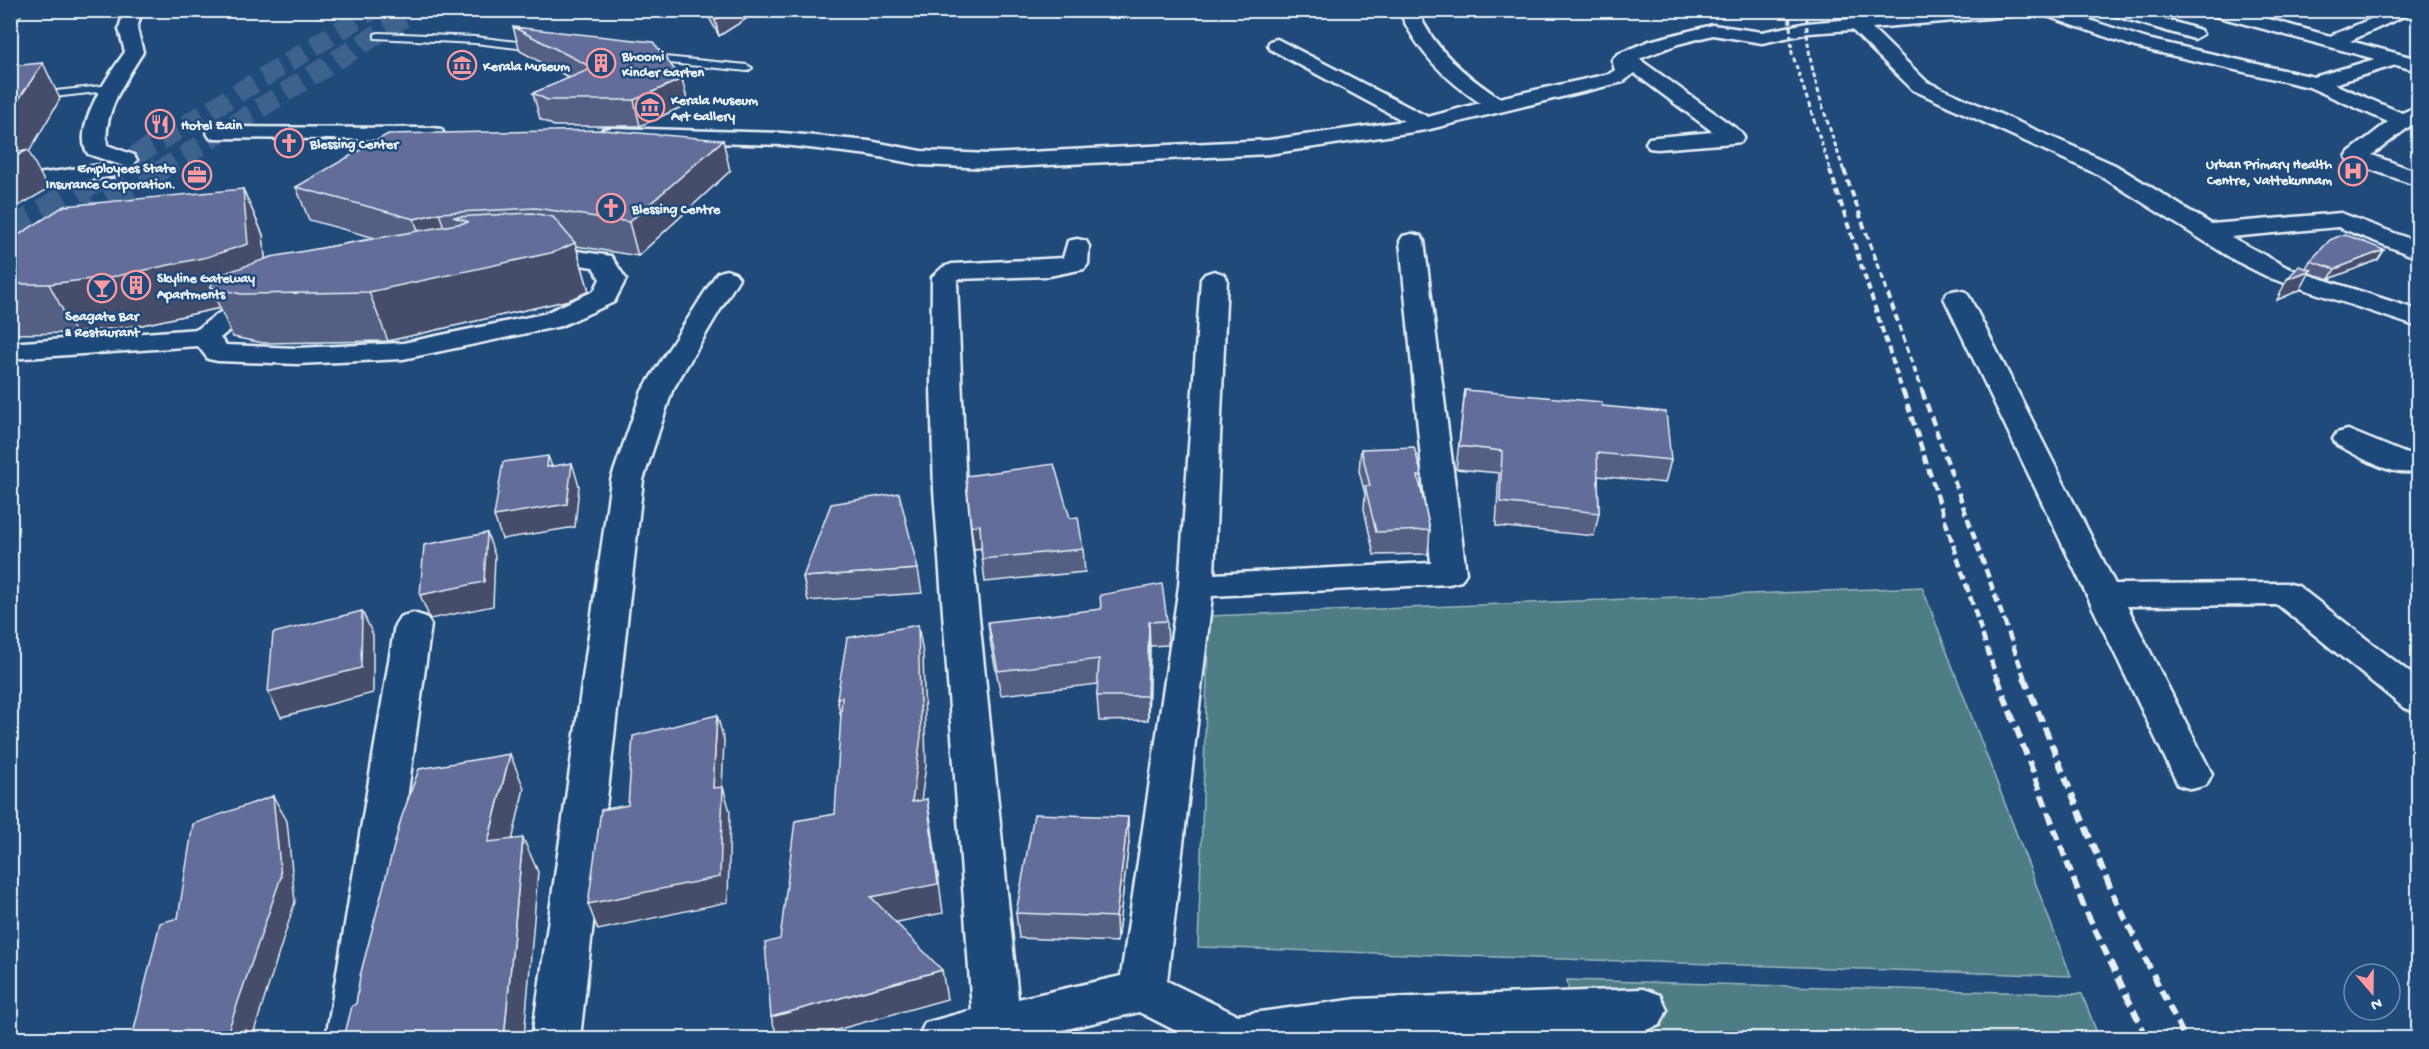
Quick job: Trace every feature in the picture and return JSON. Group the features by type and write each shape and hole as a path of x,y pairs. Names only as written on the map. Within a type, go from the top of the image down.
{"street":[{"path":"10,185 117,166 96,149 92,133 111,88 134,52 128,29 133,10"},
{"path":"1408,10 1426,49 1456,77 1496,105"},
{"path":"1807,28 1819,10"},
{"path":"595,134 783,140 869,148 921,158 989,161 1269,147 1426,124 1496,105 1616,78 1625,72 1622,60 1625,58 1642,49 1689,35 1722,30 1734,35 1771,36 1791,34 1807,28 2024,10"},
{"path":"2040,10 2142,43 2315,82 2411,116"},
{"path":"2115,10 2210,39 2182,52"},
{"path":"2214,10 2418,65"},
{"path":"2293,49 2327,41 2409,10"},
{"path":"2230,33 2260,23"},
{"path":"1857,24 1920,86 2107,170 2243,255 2279,273 2418,319"},
{"path":"1277,45 1426,124"},
{"path":"2241,65 2272,55"},
{"path":"1625,58 1733,137 1657,143"},
{"path":"2315,82 2396,59"},
{"path":"2411,116 2368,146 2357,157 2418,179"},
{"path":"218,133 455,134"},
{"path":"2206,232 2341,220 2418,251"},
{"path":"1196,586 1449,573 1412,241"},
{"path":"997,1025 984,918 952,532 943,357 944,284 945,277 952,272 1050,268 1075,264 1077,246"},
{"path":"205,337 218,353 297,356 403,351 551,320 605,296 613,279 602,261 546,251 511,253"},
{"path":"556,1038 627,480 657,391 726,278"},
{"path":"1142,991 1196,586 1214,279"},
{"path":"10,351 205,337 230,317 293,294"},
{"path":"1958,298 2192,774"},
{"path":"2349,439 2405,465 2418,461"},
{"path":"2103,595 2286,594 2418,699"},
{"path":"350,1038 413,625"},
{"path":"942,1038 1142,991 1233,1038 1357,1020 1545,1026 1643,1010"}],"lane":[{"path":"379,36 475,39 558,50"},
{"path":"629,57 747,68"},
{"path":"10,99 111,88"}],"green space":[{"path":"1922,587 2071,976 1198,947 1209,616"},
{"path":"1567,980 2082,994 2099,1038 1576,1038"}],"building":[{"path":"710,10 731,10 715,20"},
{"path":"513,27 653,42 682,79 634,100 547,100 533,93 593,68"},
{"path":"43,63 10,112 10,66"},
{"path":"603,130 723,140 629,222 536,208 439,213 414,219 296,187 388,134"},
{"path":"28,150 10,159 10,152"},
{"path":"243,189 248,244 207,257 117,276 49,284 10,284 10,237 17,236 64,206"},
{"path":"532,213 553,217 575,243 555,252 369,292 241,294 210,287 217,276 271,257 469,222 453,217"},
{"path":"2344,234 2384,250 2335,269 2310,261 2330,240"},
{"path":"2299,266 2311,270 2287,279"},
{"path":"1465,390 1602,402 1602,406 1666,412 1671,460 1597,453 1599,513 1500,502 1502,451 1459,446"},
{"path":"1414,447 1422,476 1418,476 1430,530 1376,532 1365,486 1370,486 1361,449"},
{"path":"548,456 547,467 572,463 567,504 494,516 503,462"},
{"path":"1054,464 1070,518 1078,517 1083,549 982,559 980,525 971,526 966,476"},
{"path":"899,493 918,569 803,577 831,504"},
{"path":"487,533 484,582 420,595 424,545"},
{"path":"1162,584 1167,621 1149,622 1147,696 1097,696 1099,659 998,671 988,622 1101,609 1100,595"},
{"path":"362,611 361,668 268,692 273,633"},
{"path":"918,625 921,736 912,802 927,799 938,884 871,897 942,970 771,1017 765,943 780,939 795,821 835,814 842,697 837,698 847,638"},
{"path":"717,715 713,788 723,787 720,877 588,904 601,810 628,805 633,736"},
{"path":"510,754 488,842 523,838 504,1038 344,1038 352,1006 356,1004 360,976 401,819 419,769"},
{"path":"273,796 281,877 227,1034 246,1030 244,1038 132,1038 160,923 178,918 193,824"},
{"path":"1034,814 1128,817 1116,917 1016,913"}],"tunnel":[{"path":"109,172 373,10"},
{"path":"158,172 416,10"},
{"path":"10,232 111,170"},
{"path":"10,264 160,170"}],"railway":[{"path":"1789,10 1792,53 1831,172"},
{"path":"1808,10 1807,28 1813,69 1844,172"},
{"path":"1830,170 1903,393"},
{"path":"1844,170 1923,393"},
{"path":"1903,391 1997,679"},
{"path":"1922,391 2025,679"},
{"path":"1997,677 2084,907 2147,1038"},
{"path":"2024,677 2112,892 2185,1038"}],"place":[{"name":"Bhoomi Kinder Garten","path":"601,63"},
{"name":"Kerala Museum","path":"462,65"},
{"name":"Kerala Museum Art Gallery","path":"650,107"},
{"name":"Hotel Zain","path":"160,124"},
{"name":"Blessing Center","path":"289,143"},
{"name":"Urban Primary Health Centre, Vattekunnam","path":"2353,171"},
{"name":"Employees State Insurance Corporation.","path":"197,175"},
{"name":"Blessing Centre","path":"611,208"},
{"name":"Skyline Gateway Apartments","path":"136,285"},
{"name":"Seagate Bar & Restaurant","path":"102,288"}]}
